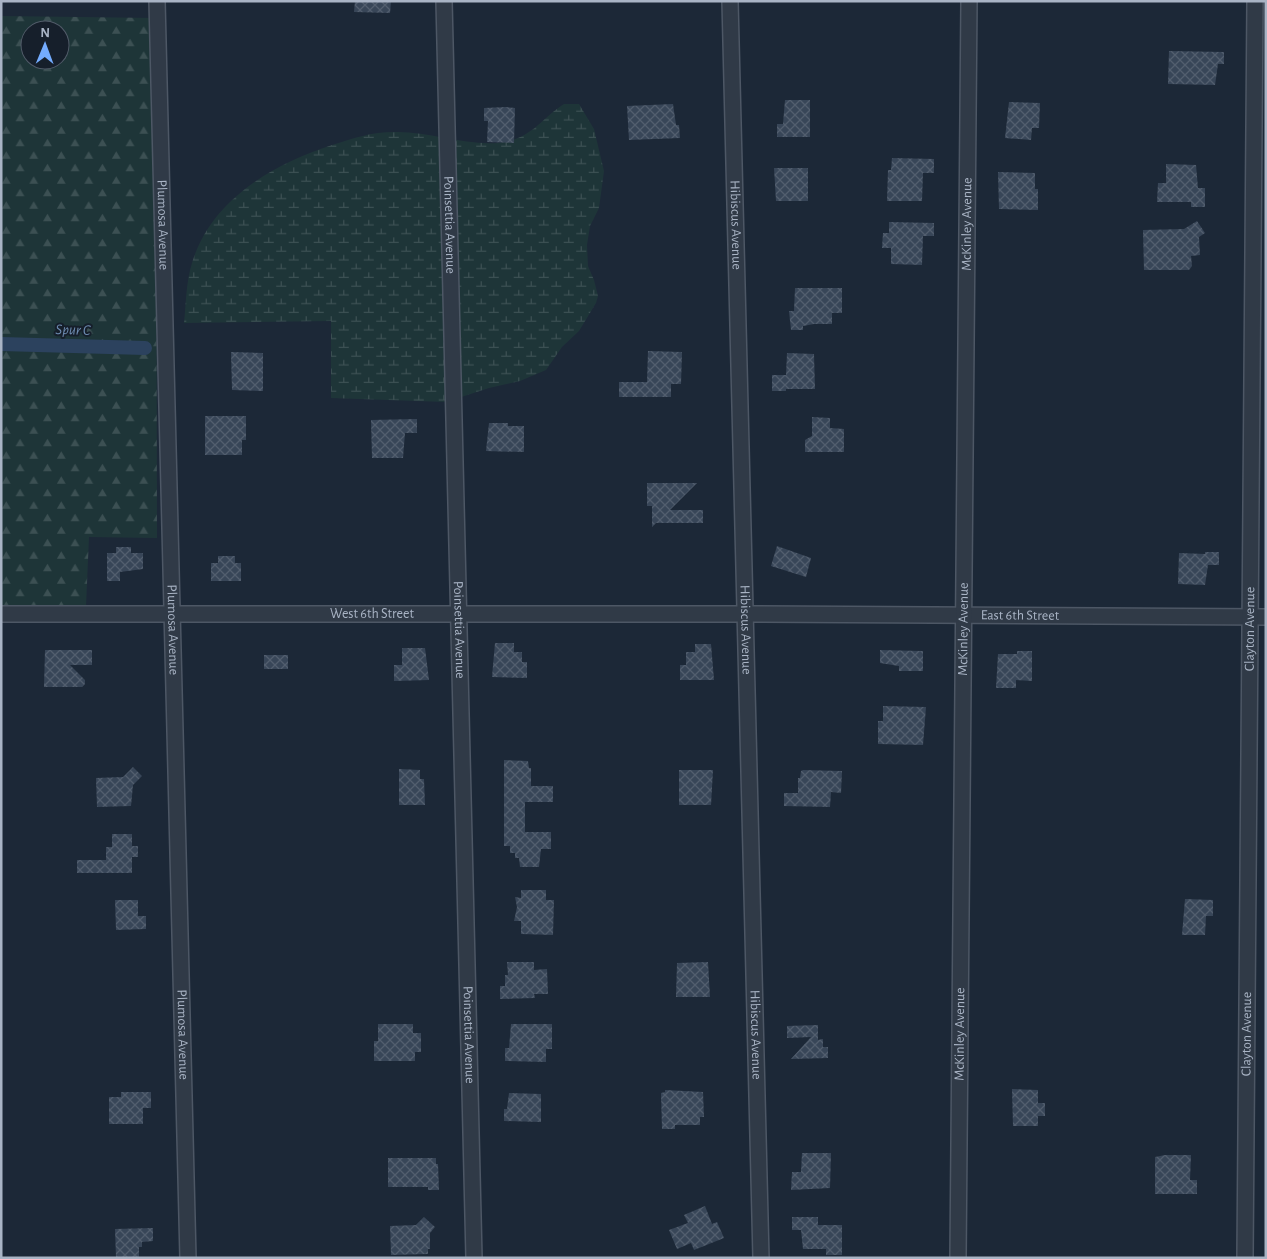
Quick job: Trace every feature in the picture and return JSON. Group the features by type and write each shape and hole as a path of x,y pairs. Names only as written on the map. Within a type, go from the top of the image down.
{"street":[{"name":"Plumosa Avenue","path":"157,1 188,1258"},
{"name":"Poinsettia Avenue","path":"444,1 474,1258"},
{"name":"Hibiscus Avenue","path":"730,1 761,1258"},
{"name":"McKinley Avenue","path":"958,1258 969,1"},
{"name":"Clayton Avenue","path":"1245,1258 1255,1"},
{"name":"West 6th Street","path":"1,614 744,614"},
{"name":"East 6th Street","path":"744,614 1266,617"}],"green space":[{"path":"1,16 156,18 157,538 89,537 86,606 1,606"},
{"path":"564,104 579,104 594,129 604,171 599,208 590,226 587,245 588,266 598,296 596,303 579,331 562,347 546,370 520,381 489,388 446,402 331,398 331,321 184,323 190,270 201,241 229,203 267,174 310,153 370,134 408,132 479,143 514,140 537,126"}],"building":[{"path":"355,1 391,1 390,13 354,12"},
{"path":"1169,51 1224,52 1224,64 1218,64 1215,85 1168,84"},
{"path":"785,100 810,100 810,137 777,137 777,124 783,124"},
{"path":"1009,102 1040,103 1039,128 1032,128 1031,140 1005,138"},
{"path":"673,104 676,125 679,125 680,138 629,140 627,106"},
{"path":"484,108 515,108 514,143 487,142 488,121 484,121"},
{"path":"892,158 934,159 934,173 923,173 922,201 887,201 888,170 891,170"},
{"path":"1166,164 1196,165 1198,188 1205,188 1205,207 1191,207 1191,202 1157,202 1158,183 1166,183"},
{"path":"774,168 808,168 808,201 776,201"},
{"path":"998,172 1035,173 1035,189 1038,189 1038,210 999,209"},
{"path":"1197,221 1205,233 1199,237 1200,255 1191,256 1192,266 1189,270 1144,270 1143,230 1184,229"},
{"path":"889,222 934,223 934,236 923,236 922,265 891,264 891,248 882,248 883,233 889,233"},
{"path":"795,288 842,288 842,313 832,313 832,324 814,324 803,326 803,330 791,330 789,311 794,311"},
{"path":"648,351 682,352 681,384 671,384 671,397 619,397 619,382 647,382"},
{"path":"231,352 263,353 263,391 232,390"},
{"path":"787,353 814,354 815,389 772,391 772,375 786,375"},
{"path":"205,416 246,416 246,440 242,440 242,455 205,455"},
{"path":"812,417 830,418 830,428 844,429 844,452 805,452 805,440 812,436"},
{"path":"417,419 417,433 405,433 403,458 372,458 371,420"},
{"path":"489,423 508,423 508,426 524,426 524,452 486,451"},
{"path":"647,483 697,483 670,510 703,510 703,523 656,523 652,527 652,506 647,506"},
{"path":"777,546 811,558 806,577 771,566"},
{"path":"116,547 131,547 131,553 143,553 143,569 120,572 120,581 107,581 107,553 116,553"},
{"path":"1205,552 1219,552 1219,565 1208,565 1205,585 1178,584 1179,553 1205,554"},
{"path":"218,556 235,556 235,563 241,563 241,581 211,581 211,563 218,563"},
{"path":"495,643 514,643 514,652 522,652 522,662 527,662 527,678 492,677"},
{"path":"695,644 711,644 714,680 680,680 680,665 686,665 686,652 695,652"},
{"path":"402,648 425,648 429,680 394,681 394,665 402,665"},
{"path":"45,650 92,650 92,665 70,665 85,680 85,684 82,687 44,687"},
{"path":"880,650 923,651 923,671 899,671 899,666 880,663"},
{"path":"1017,651 1032,651 1032,681 1016,680 1016,688 996,688 998,654 1017,654"},
{"path":"264,655 288,655 288,669 264,669"},
{"path":"883,706 926,707 923,745 878,744 878,721 883,721"},
{"path":"504,760 528,761 529,768 531,768 531,786 553,786 553,802 525,802 525,832 551,832 551,849 541,849 539,867 520,867 519,858 515,858 515,853 510,853 510,846 504,846"},
{"path":"133,767 142,776 133,785 131,806 97,807 96,778 123,777"},
{"path":"399,769 420,770 420,779 424,779 425,805 399,805"},
{"path":"679,770 713,770 711,805 679,805"},
{"path":"801,771 842,771 841,793 831,792 830,807 784,806 784,793 798,793 798,778 800,778"},
{"path":"112,834 132,834 132,846 138,846 138,857 132,857 132,873 77,873 77,860 106,860 106,847 112,847"},
{"path":"521,890 546,890 546,900 554,900 553,935 521,934 521,921 514,921 517,907 515,897 521,898"},
{"path":"1185,899 1213,900 1213,916 1206,916 1205,935 1182,935"},
{"path":"115,900 138,900 138,916 146,916 146,929 116,930"},
{"path":"507,962 534,962 534,970 547,969 548,994 534,994 535,998 500,999 500,986 505,986 505,975 508,975"},
{"path":"708,962 710,997 676,997 677,963"},
{"path":"378,1024 413,1024 413,1033 421,1033 421,1052 415,1052 415,1061 374,1061 374,1041 378,1041"},
{"path":"511,1024 552,1024 552,1049 546,1049 546,1062 505,1061 505,1048 509,1048"},
{"path":"818,1025 818,1040 823,1039 823,1047 828,1047 828,1058 791,1059 811,1037 787,1038 787,1026"},
{"path":"1012,1089 1038,1090 1038,1103 1045,1103 1045,1116 1038,1116 1038,1126 1013,1126"},
{"path":"665,1090 703,1092 704,1117 700,1117 700,1125 675,1125 675,1129 662,1129 661,1093 665,1092"},
{"path":"121,1092 151,1092 151,1108 143,1108 143,1124 109,1124 109,1097 121,1097"},
{"path":"509,1093 541,1094 541,1122 504,1121 504,1109 507,1109"},
{"path":"802,1153 831,1153 830,1188 791,1190 792,1172 801,1172"},
{"path":"1191,1155 1190,1180 1197,1180 1197,1194 1155,1194 1155,1157"},
{"path":"388,1158 436,1158 439,1190 428,1190 428,1187 388,1187"},
{"path":"705,1206 712,1224 717,1222 724,1238 694,1250 691,1243 677,1249 669,1230 688,1223 684,1215"},
{"path":"424,1217 435,1227 430,1233 430,1249 428,1249 428,1254 391,1255 390,1226 416,1225"},
{"path":"792,1217 818,1217 818,1225 842,1225 842,1255 826,1255 826,1249 803,1249 801,1230 792,1230"},
{"path":"153,1228 153,1241 142,1242 142,1247 139,1247 139,1258 116,1258 115,1229"}],"waterway":[{"name":"Spur C","path":"1,344 145,348"}]}
